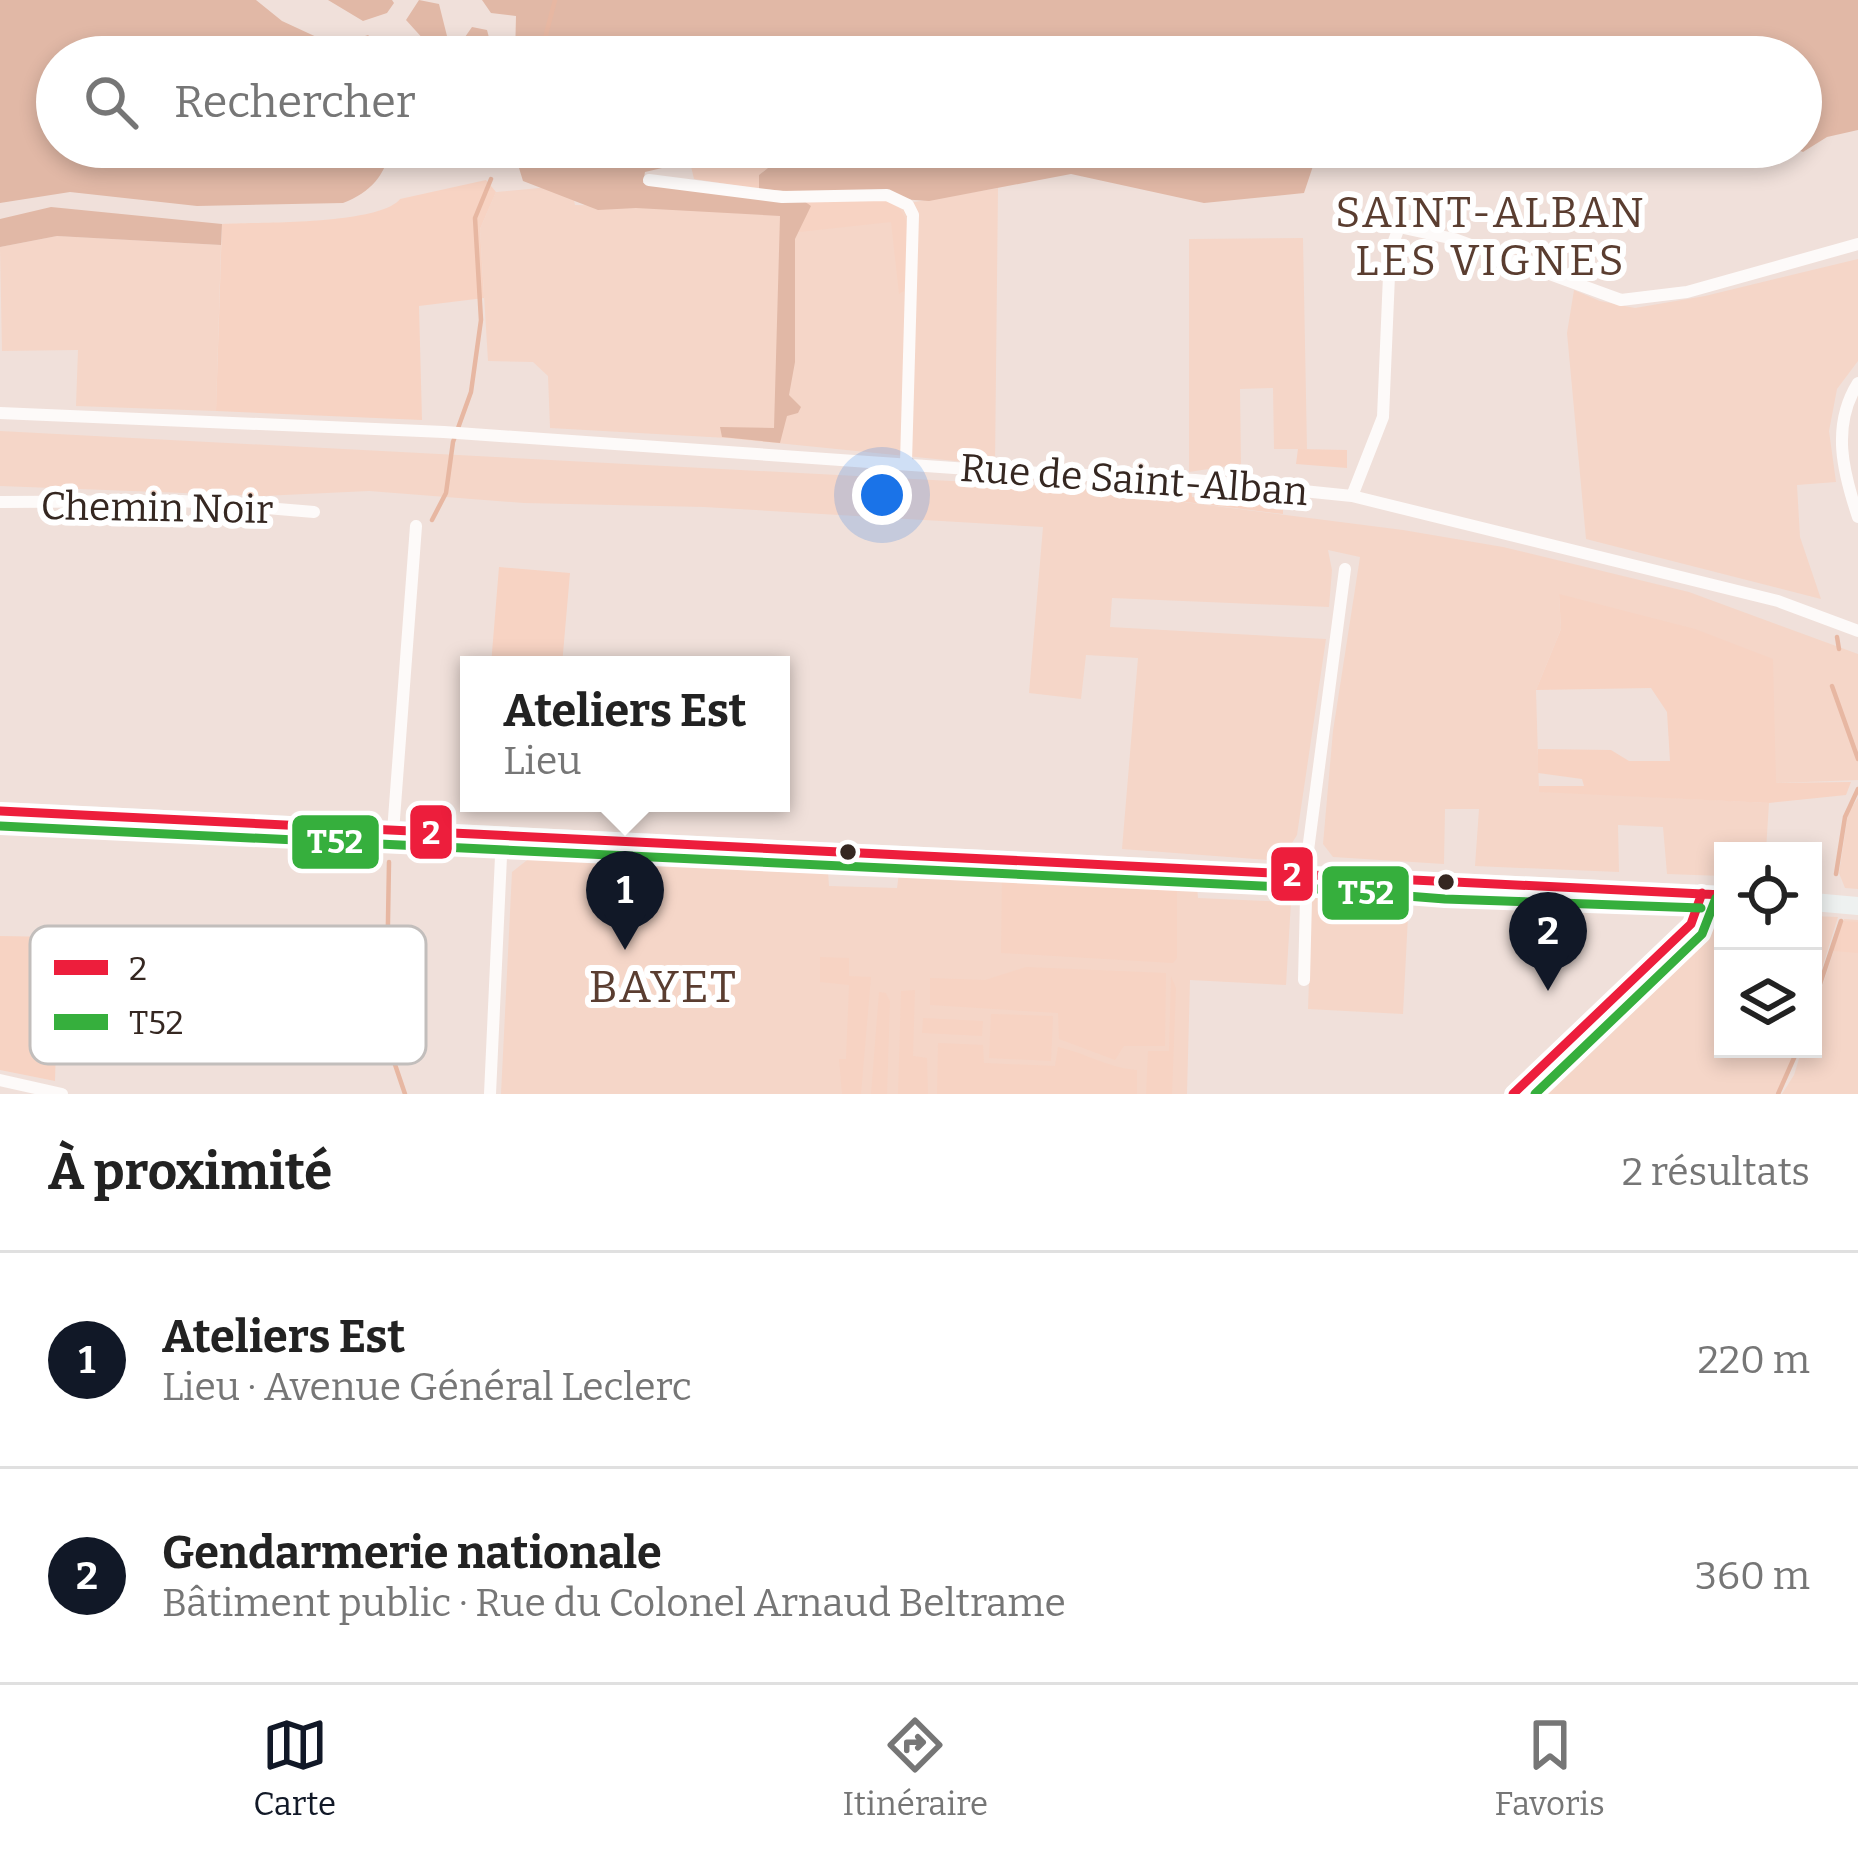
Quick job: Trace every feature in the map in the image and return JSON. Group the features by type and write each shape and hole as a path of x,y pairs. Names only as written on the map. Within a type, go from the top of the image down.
{"main road":[{"path":"0,812 1714,894"},
{"path":"1822,903 1858,906"}],"street":[{"path":"649,180 782,196 887,195 908,205 913,215 906,462"},
{"path":"1352,496 1383,417 1390,252 1399,226 1454,239 1621,300 1687,292 1858,244"},
{"path":"1858,383 1841,427 1844,474 1858,517"},
{"name":"Rue de Saint-Alban","path":"0,413 444,432 997,471 1195,480 1352,496 1668,572 1822,616 1858,631"},
{"name":"Chemin Noir","path":"0,502 182,501 314,512"},
{"path":"393,832 416,526"},
{"path":"1304,980 1306,873 1345,569"},
{"path":"490,1094 502,835"},
{"path":"1514,1094 1690,925 1700,909 1702,893"},
{"path":"0,1080 62,1094"}],"shaded area":[{"path":"0,0 256,0 282,21 314,36 36,36 36,168 384,168 369,188 343,203 197,206 70,192 0,203"},
{"path":"328,0 394,3 387,13 363,21"},
{"path":"419,0 439,4 447,36 420,36 406,20"},
{"path":"482,0 1858,0 1858,130 1822,140 1822,36 516,36 516,16 491,13"},
{"path":"472,27 487,30 489,36 466,36"},
{"path":"519,168 662,168 645,172 643,183 804,201 811,206 795,239 795,362 789,395 801,407 787,416 780,443 722,437 720,427 774,428 780,216 598,210 523,181"},
{"path":"691,168 768,168 759,175 759,189 694,179"},
{"path":"768,168 1312,168 1304,193 1204,203 1071,174 929,201 759,189 759,175"},
{"path":"486,180 496,192 480,229 484,298 419,306 422,420 216,411 222,224 368,214 400,199"},
{"path":"571,185 575,205 867,210 998,188 995,465 727,438 550,428 548,376 533,362 488,361 480,229 496,192"},
{"path":"886,197 897,205 907,226 904,291 899,294 891,222 799,232 804,201"},
{"path":"51,207 222,224 221,245 57,236 0,247 0,219"},
{"path":"57,236 221,245 216,411 76,406 78,350 2,351 0,247"},
{"path":"1303,238 1307,449 1274,449 1273,388 1240,389 1241,464 1189,472 1189,239"},
{"path":"1858,259 1858,361 1837,389 1829,431 1836,482 1797,485 1800,537 1821,599 1586,539 1567,333 1574,290 1635,308"},
{"path":"0,431 1066,487 1403,530 1503,547 1689,592 1858,654 1858,780 1776,783 1559,594 1561,629 1536,690 1539,791 1769,803 1767,842 1714,842 1714,876 1667,874 1663,827 1618,825 1619,872 1475,866 1479,809 1445,809 1444,864 1333,857 1323,844 1333,731 1360,557 1328,550 1332,570 1329,607 1112,598 1110,627 1326,639 1297,835 1281,861 1122,849 1138,658 1086,655 1081,699 1029,693 1043,527 704,507 524,503 369,491 263,496 0,486"},
{"path":"1298,449 1347,450 1347,468 1296,464"},
{"path":"1105,483 1186,484 1192,497 1283,507 1283,514 1090,490"},
{"path":"499,567 570,573 563,656 492,656"},
{"path":"1559,594 1695,629 1773,659 1776,783 1851,782 1846,795 1769,803 1539,792 1539,786 1584,786 1582,779 1538,773 1538,749 1611,750 1629,761 1670,761 1667,712 1651,688 1536,690 1561,629"},
{"path":"1858,798 1858,889 1845,888 1839,873 1848,813"},
{"path":"531,857 828,872 829,886 897,888 899,873 1197,887 1198,898 1291,902 1286,985 1190,980 1187,1094 501,1094 512,872"},
{"path":"1002,878 1177,887 1177,958 1173,963 1001,953"},
{"path":"1312,891 1409,897 1403,1014 1308,1009"},
{"path":"1822,916 1838,917 1822,968"},
{"path":"1844,919 1858,920 1858,1094 1782,1094 1799,1058 1822,1058 1822,986"},
{"path":"1843,921 1858,922 1858,953 1833,951"},
{"path":"1714,922 1714,1058 1793,1058 1775,1094 1531,1094"},
{"path":"0,936 30,937 30,1064 55,1064 55,1081 0,1070"},
{"path":"820,957 849,958 849,976 871,977 861,1094 842,1094 839,1059 846,1059 849,985 820,982"},
{"path":"1026,967 1166,973 1165,1046 1124,1046 1115,1060 1059,1039 1058,1013 930,1005 930,978 985,980"},
{"path":"1171,976 1176,988 1172,1094 1146,1094 1148,1051 1169,1051"},
{"path":"915,990 913,1056 927,1058 928,1094 898,1094 901,991"},
{"path":"879,992 886,993 890,1001 887,1094 871,1094"},
{"path":"991,1014 1053,1016 1051,1061 989,1058"},
{"path":"923,1018 983,1021 982,1036 922,1033"},
{"path":"938,1043 983,1045 984,1063 1055,1066 1058,1047 1137,1070 1137,1094 937,1094"}],"waterway":[{"path":"546,36 555,0"},
{"path":"432,520 446,493 453,442 471,392 481,320 475,218 491,179"},
{"path":"1837,637 1839,649"},
{"path":"1832,686 1858,759"},
{"path":"1836,874 1845,817 1858,789"},
{"path":"388,926 389,862"},
{"path":"1822,978 1841,921"},
{"path":"1778,1094 1794,1058"},
{"path":"395,1064 405,1094"}],"transit line":[{"name":"2","path":"0,811 1714,895"},
{"name":"T52","path":"0,826 1701,908"},
{"name":"2","path":"1513,1094 1691,924 1702,893"},
{"name":"T52","path":"1535,1094 1702,934 1714,903"}],"place":[{"name":"Ateliers Est","path":"625,950"},
{"name":"Gendarmerie nationale","path":"1548,991"}],"district":[{"name":"SAINT-ALBAN LES VIGNES","path":"1491,236"},
{"name":"BAYET","path":"664,986"}]}
